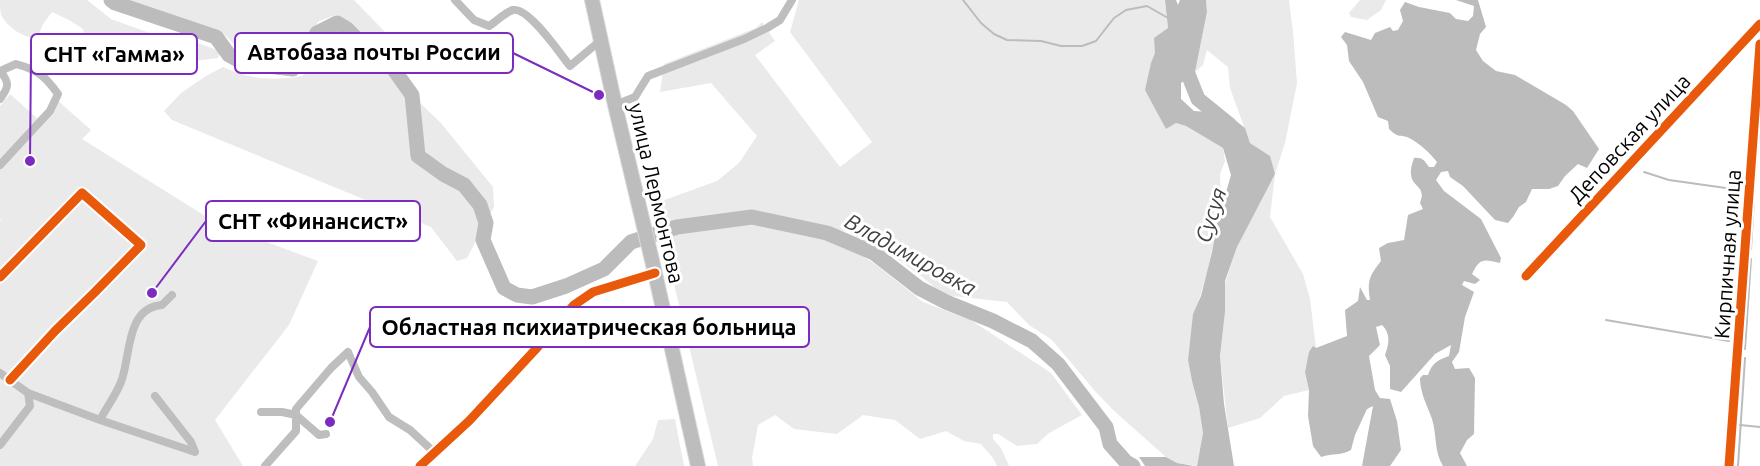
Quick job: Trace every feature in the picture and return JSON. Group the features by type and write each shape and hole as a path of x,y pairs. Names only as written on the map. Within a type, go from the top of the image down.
{"highway":[{"name":"улица Лермонтова","path":"592,0 698,466"}],"street":[{"path":"455,0 474,20 489,26 512,10 521,10 535,23 570,66 601,40"},
{"path":"615,105 635,97 648,76 767,28 780,20 792,0"},
{"name":"Деповская улица","path":"1526,276 1760,24"},
{"name":"Кирпичная улица","path":"1729,466 1760,44"},
{"path":"0,99 8,89 7,80 0,71 16,64 34,69 47,79 58,94 50,111 0,165"},
{"path":"0,277 82,193 141,245 55,331 10,380"},
{"path":"420,466 469,421 574,304 592,292 655,273"},
{"path":"100,420 121,382 135,323 143,312 162,305 172,295"},
{"path":"265,466 296,431 296,409 348,352 359,377 389,417 411,430 435,453"},
{"path":"0,374 28,393 195,452 191,442 154,396"},
{"path":"0,445 30,406 28,393"},
{"path":"261,412 296,415 319,435 326,434"}],"shaded area":[{"path":"0,0 87,0 111,19 158,36 184,38 220,51 218,58 178,63 110,50 97,69 88,49 83,29 52,12 43,24 37,39 26,36 16,31 4,20 1,15"},
{"path":"104,0 354,0 387,34 406,71 396,66 374,44 336,15 319,21 289,61 275,56 248,58 226,36 198,24 145,21"},
{"path":"799,0 1165,0 1168,28 1151,63 1166,129 1176,123 1186,126 1223,148 1225,161 1220,174 1221,207 1207,273 1194,317 1188,360 1203,433 1197,466 1177,463 1166,457 1113,410 1052,340 1029,325 1007,302 944,295 892,255 848,232 810,223 875,264 923,302 971,320 1051,373 1082,415 1049,433 1037,444 1017,446 998,434 993,434 993,439 1001,448 1009,466 997,466 981,444 964,441 946,431 920,439 895,420 863,415 837,434 794,429 775,415 758,425 752,458 753,466 718,466 655,206 659,202 717,181 739,163 757,136 711,83 660,92 664,64 756,28 762,22 775,41 755,55 840,167 872,142 790,32"},
{"path":"1165,0 1176,0 1178,5 1180,0 1206,0 1207,12 1195,72 1181,83 1181,99 1194,111 1226,113 1245,128 1250,143 1270,156 1275,174 1237,247 1225,281 1225,312 1220,356 1224,404 1234,466 1197,466 1203,433 1188,360 1193,314 1201,296 1231,175 1223,148 1186,126 1176,123 1166,129 1145,90 1155,53 1154,38 1168,28"},
{"path":"1206,0 1289,0 1297,83 1285,143 1275,174 1270,217 1303,274 1310,299 1316,348 1307,362 1305,372 1309,390 1284,396 1260,418 1228,428 1220,356 1225,312 1225,283 1237,247 1254,212 1270,156 1250,143 1230,88 1228,67 1207,50 1203,65 1195,72 1207,12"},
{"path":"1360,0 1386,0 1381,10 1367,20 1351,17 1349,13"},
{"path":"1456,0 1478,0 1486,27 1480,34 1476,50 1483,61 1496,71 1515,75 1566,105 1573,111 1599,149 1587,168 1578,164 1558,186 1549,189 1532,189 1526,202 1519,207 1508,223 1495,220 1463,186 1450,177 1448,171 1441,172 1436,180 1444,191 1481,219 1501,258 1500,263 1480,262 1472,274 1480,280 1475,284 1464,281 1462,285 1474,292 1465,317 1459,352 1452,362 1455,369 1469,368 1475,378 1474,434 1467,440 1460,453 1467,466 1443,466 1440,461 1434,425 1420,383 1423,375 1428,375 1434,365 1449,356 1451,345 1435,354 1401,392 1390,389 1390,366 1385,355 1388,336 1382,325 1376,327 1380,345 1369,356 1375,390 1380,398 1390,399 1397,421 1401,450 1390,466 1362,466 1373,406 1367,409 1351,450 1321,457 1313,446 1308,416 1309,390 1305,372 1309,352 1313,346 1316,348 1347,336 1345,310 1358,301 1360,287 1367,300 1370,300 1370,279 1381,261 1379,248 1388,243 1404,240 1408,215 1423,209 1420,203 1422,193 1412,178 1414,158 1423,160 1429,167 1434,167 1437,162 1425,149 1408,137 1393,132 1389,129 1388,121 1378,117 1363,82 1349,61 1347,45 1341,37 1345,32 1371,40 1375,33 1390,27 1393,31 1398,30 1403,21 1400,10 1405,2 1450,13 1456,19 1468,21 1473,16 1474,6"},
{"path":"339,36 393,77 440,122 493,187 494,207 467,258 457,261 431,227 172,120 164,111 181,93 223,67 244,75 262,78 281,79 303,76 316,53 329,38"},
{"path":"10,94 38,119 57,100 91,130 82,139 218,224 318,261 289,325 215,420 243,466 0,466 0,221 4,217 0,220 0,106"},
{"path":"675,419 684,466 635,466 653,439 658,420"},
{"path":"1139,457 1166,457 1177,463 1194,466 1145,466"}],"waterway":[{"name":"Владимировка","path":"111,0 216,37 229,55 249,66 293,69 317,33 337,23 347,29 369,51 392,67 412,95 418,156 443,174 464,185 480,205 486,223 483,240 504,288 517,295 532,297 566,286 604,269 631,242 677,227 752,217 827,233 874,253 919,288 1032,341 1058,364 1106,427 1110,444 1126,462 1133,466"},
{"path":"963,0 981,23 994,34 1007,40 1041,41 1061,46 1082,46 1096,41 1114,18 1126,10 1147,6 1168,18"},
{"name":"Сусуя","path":"1182,59 1198,99 1230,125"},
{"path":"1754,195 1760,119"},
{"path":"1644,172 1669,180 1740,190"},
{"path":"1751,249 1754,200"},
{"path":"1745,349 1751,259"},
{"path":"1606,320 1729,341"},
{"path":"1738,466 1745,358"},
{"path":"1740,425 1760,427"}],"cycle path":[{"path":"1526,276 1760,24"},
{"path":"1729,466 1760,44"},
{"path":"0,277 82,193 141,245 55,331 10,380"},
{"path":"420,466 469,421 574,305 593,292 655,273"}],"place":[{"name":"Автобаза почты России","path":"599,95"},
{"name":"СНТ «Гамма»","path":"30,161"},
{"name":"СНТ «Финансист»","path":"152,293"},
{"name":"Областная психиатрическая больница","path":"330,422"}]}
